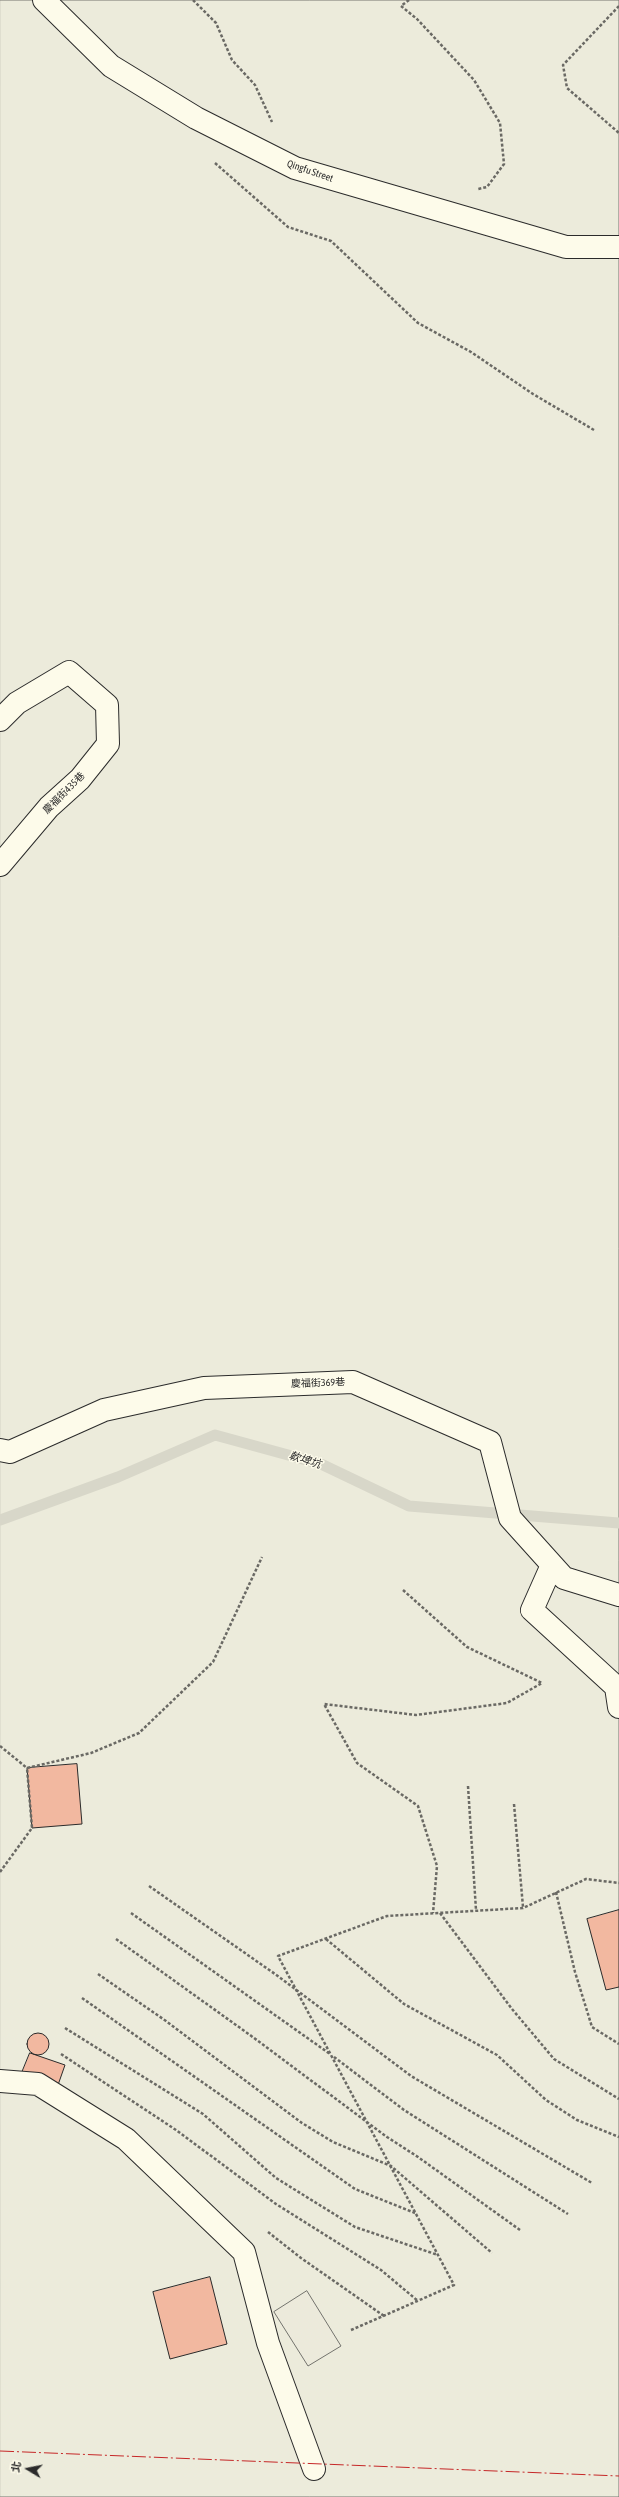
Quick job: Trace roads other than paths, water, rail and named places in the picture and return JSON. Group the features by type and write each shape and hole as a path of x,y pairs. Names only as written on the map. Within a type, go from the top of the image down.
{"street":[{"name":"Qingfu Street","path":"44,0 111,66 196,118 295,168 566,246 619,246"},
{"name":"慶福街435巷","path":"0,720 17,703 69,672 107,704 108,744 80,779 49,807 0,864"},
{"name":"慶福街369巷","path":"0,1450 10,1452 104,1410 204,1388 354,1382 490,1442 510,1518 558,1572"},
{"path":"619,1595 558,1572 532,1610 616,1687 619,1707"},
{"path":"0,2081 38,2084 126,2139 244,2252 268,2343 314,2469"}],"waterway":[{"name":"軟埤坑","path":"0,1520 118,1477 215,1435 321,1464 409,1506 619,1523"}]}
